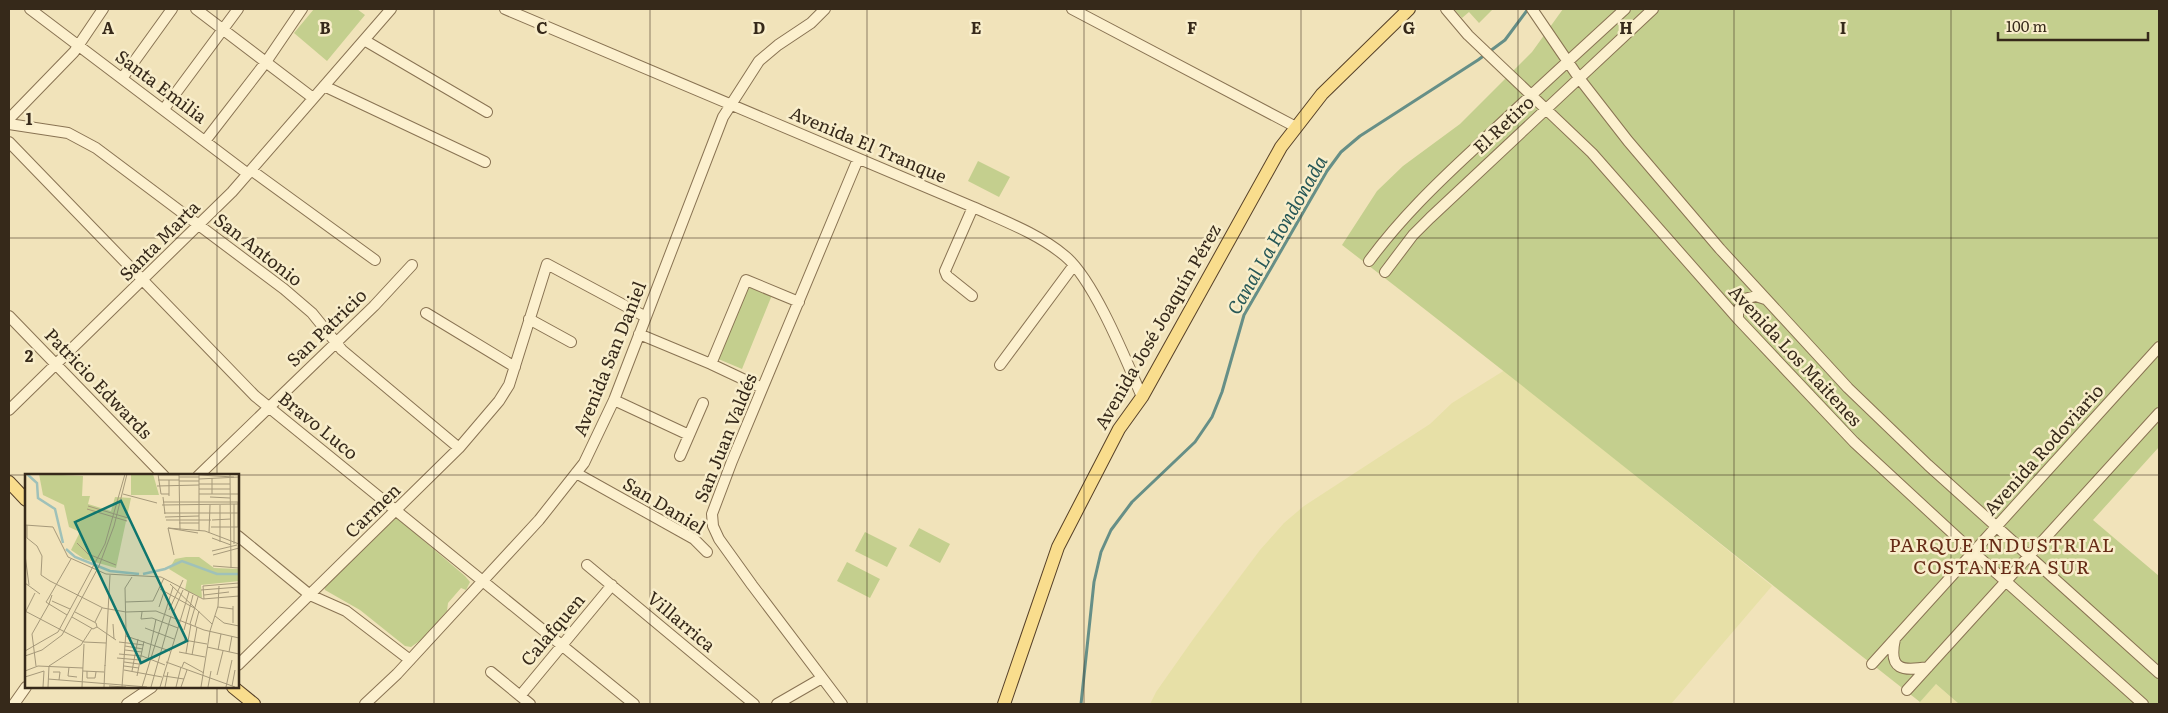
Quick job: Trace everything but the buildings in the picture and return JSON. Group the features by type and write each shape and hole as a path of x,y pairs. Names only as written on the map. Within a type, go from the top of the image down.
{"main road":[{"name":"Avenida José Joaquín Pérez","path":"1004,704 1058,547 1119,429 1142,397 1270,166 1296,127 1334,81 1409,9"},
{"path":"9,482 25,499"},
{"path":"234,688 254,704"}],"street":[{"name":"Santa Emilia","path":"30,9 205,141 375,260"},
{"path":"9,119 79,45 103,9"},
{"path":"122,77 172,9"},
{"path":"196,9 313,98"},
{"path":"164,109 238,9"},
{"path":"205,141 266,62 302,9"},
{"name":"Santa Marta","path":"9,410 200,225 250,172 391,9"},
{"name":"Avenida El Tranque","path":"505,9 973,207 1038,238 1060,252 1074,265 1099,306 1142,397"},
{"name":"Avenida San Daniel","path":"365,704 410,660 483,581 544,514 576,473 596,440 614,400 712,142 731,104 759,61 778,45 812,23 825,9"},
{"path":"1072,9 1296,127"},
{"name":"Avenida Los Maitenes","path":"1446,9 1468,35 1592,153 1738,319 1854,442 2006,582 2143,704"},
{"name":"Avenida Los Maitenes","path":"1532,9 1579,78 1628,141 1766,299 1886,426 2029,557 2159,672"},
{"name":"El Retiro","path":"1369,262 1416,203 1625,9"},
{"name":"El Retiro","path":"1385,272 1398,254 1430,218 1653,9"},
{"path":"364,40 487,112"},
{"path":"324,86 485,162"},
{"name":"San Antonio","path":"9,124 59,131 87,142 200,225 299,302 319,320 336,343 459,448"},
{"name":"Bravo Luco","path":"9,142 269,408 634,704"},
{"name":"San Juan Valdés","path":"842,704 719,539 713,526 712,514 762,388 858,159"},
{"path":"972,296 947,276 945,268 973,207"},
{"path":"1385,240 1389,252 1398,254"},
{"name":"Carmen","path":"239,665 459,448 499,401 509,385 547,264 646,316"},
{"name":"San Patricio","path":"200,474 336,343 412,265"},
{"path":"1000,365 1074,265"},
{"path":"711,364 746,280 799,302"},
{"path":"1738,319 1738,311 1744,299 1756,296 1766,299"},
{"path":"426,313 515,367"},
{"name":"Patricio Edwards","path":"9,316 162,474"},
{"path":"529,319 571,342"},
{"path":"639,334 762,388"},
{"name":"Avenida Rodoviario","path":"1872,664 2159,347"},
{"path":"614,400 689,435"},
{"path":"680,456 703,404"},
{"path":"1907,690 2159,414"},
{"name":"San Daniel","path":"576,473 694,539 707,552"},
{"path":"239,537 310,595 346,611 410,660"},
{"name":"Villarrica","path":"587,565 754,704"},
{"name":"Calafquen","path":"520,696 612,585"},
{"path":"1895,639 1894,656 1898,666 1905,670 1928,667"},
{"path":"491,672 530,704"},
{"path":"777,704 822,678"},
{"path":"14,704 25,688"},
{"path":"127,704 151,688"}],"shaded area":[{"path":"1505,370 1772,586 1671,704 1150,704 1156,692 1194,638 1260,550 1284,523 1304,506 1430,424 1452,403"},
{"path":"1936,684 1959,704 1918,704"}],"green space":[{"path":"314,9 357,9 365,15 327,61 294,33"},
{"path":"1454,9 1493,9 1479,23 1469,12 1462,18"},
{"path":"1563,9 2159,9 2159,447 2093,520 2159,576 2159,704 1959,704 1936,684 1920,702 1560,415 1342,245 1377,191 1403,166 1460,124 1532,52"},
{"path":"978,161 1010,177 999,197 968,181"},
{"path":"747,284 772,295 742,369 716,358"},
{"path":"396,517 470,582 466,590 461,588 448,603 447,611 421,640 411,647 405,646 360,610 325,590 324,586"},
{"path":"919,528 950,544 940,563 909,546"},
{"path":"865,532 897,548 887,567 855,551"},
{"path":"847,562 880,579 870,598 837,581"}],"waterway":[{"name":"Canal La Hondonada","path":"1081,704 1094,582 1101,552 1111,530 1132,502 1195,442 1212,417 1222,392 1244,315 1327,171 1341,152 1360,136 1478,60 1505,40 1528,9"}],"district":[{"name":"PARQUE INDUSTRIAL COSTANERA SUR","path":"2002,556"}]}
